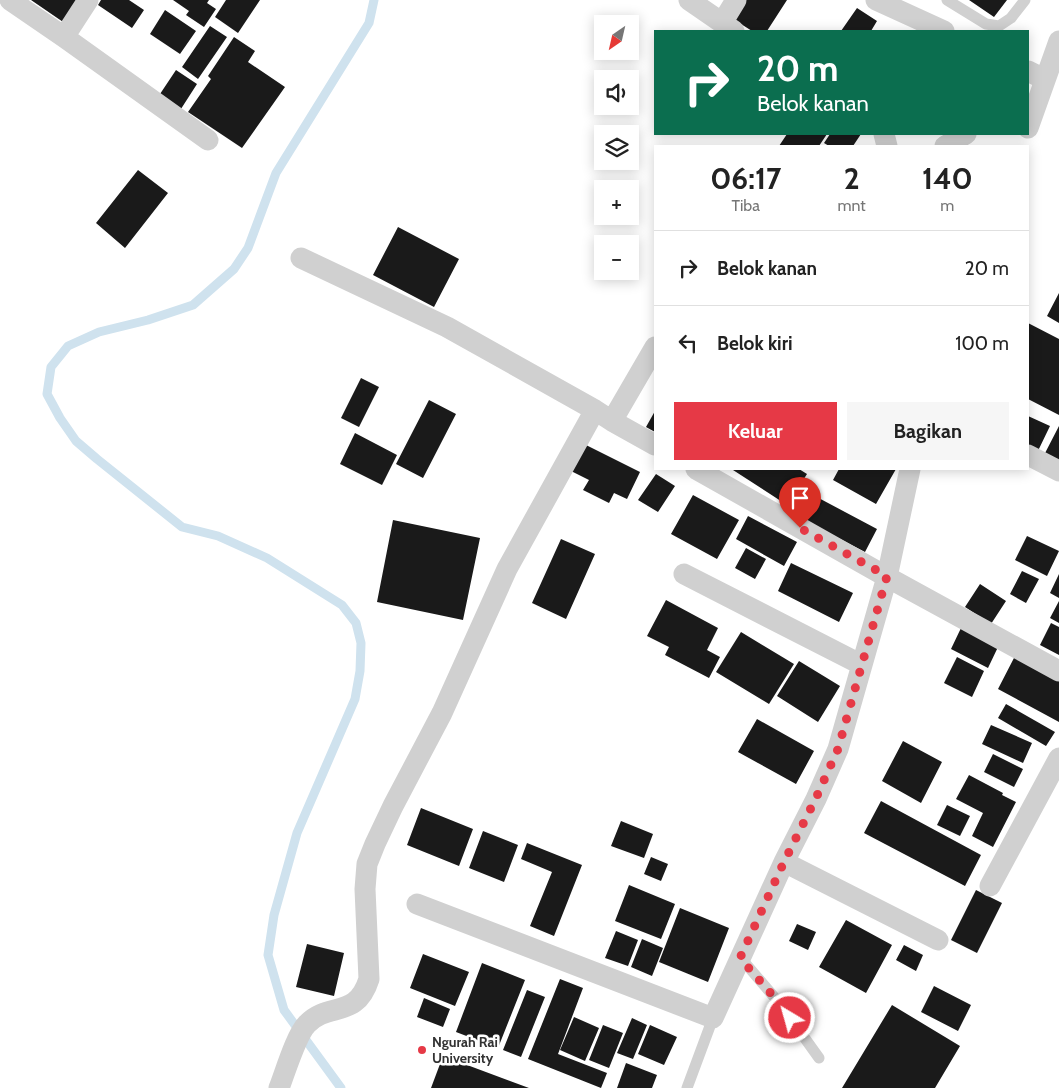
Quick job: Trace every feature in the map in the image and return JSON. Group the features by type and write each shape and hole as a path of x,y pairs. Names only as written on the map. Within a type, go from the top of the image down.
{"street":[{"path":"10,0 208,140"},
{"path":"64,37 88,0"},
{"path":"689,0 728,27 736,0"},
{"path":"876,0 942,30"},
{"path":"1029,121 1034,87 1059,41"},
{"path":"948,145 964,135"},
{"path":"302,258 447,327 654,445"},
{"path":"279,1088 301,1032 307,1024 317,1017 351,1005 365,991 369,979 365,889 367,864 375,844 442,713 507,569 603,415 654,348"},
{"path":"1029,456 1059,471"},
{"path":"698,470 1059,671"},
{"path":"418,904 713,1018 838,749 887,576 910,470"},
{"path":"684,574 862,665"},
{"path":"990,886 1059,758"},
{"path":"784,862 938,940"}],"lane":[{"path":"947,0 986,24 1000,26 1011,18 1025,0"},
{"path":"740,958 781,1005 818,1058"},
{"path":"687,1088 713,1018"}],"building":[{"path":"31,0 82,0 66,24"},
{"path":"101,0 129,0 144,10 132,28 98,5"},
{"path":"173,0 209,0 207,3 216,9 204,27 186,15 189,11"},
{"path":"226,0 260,0 238,33 215,17"},
{"path":"741,0 787,0 768,30 750,30 730,17"},
{"path":"969,0 1007,0 994,17"},
{"path":"857,8 877,21 872,30 842,30"},
{"path":"165,10 196,31 180,54 150,34"},
{"path":"210,26 227,37 198,79 182,67"},
{"path":"234,37 255,51 248,62 285,87 242,148 188,112 211,79 208,76"},
{"path":"176,70 197,84 179,112 158,97"},
{"path":"786,135 826,135 820,145 780,145"},
{"path":"829,135 860,135 854,145 827,145 824,143"},
{"path":"138,170 168,193 125,248 96,223"},
{"path":"398,227 459,259 434,307 373,275"},
{"path":"1059,293 1059,323 1047,316"},
{"path":"1029,324 1059,339 1059,415 1029,400"},
{"path":"361,378 379,387 359,427 341,418"},
{"path":"429,400 456,414 423,478 396,464"},
{"path":"654,413 654,431 646,427"},
{"path":"1029,416 1050,426 1036,455 1029,452"},
{"path":"1059,426 1059,465 1043,457"},
{"path":"355,433 397,455 382,485 340,464"},
{"path":"584,444 640,472 627,499 614,493 609,503 583,490 589,480 571,471"},
{"path":"733,470 801,470 807,474 787,505"},
{"path":"838,470 895,470 876,504 833,480"},
{"path":"656,474 675,486 658,512 638,500"},
{"path":"693,495 739,520 717,559 671,534"},
{"path":"813,495 877,529 865,552 800,518"},
{"path":"748,516 797,542 784,566 736,539"},
{"path":"393,520 480,538 463,620 377,602"},
{"path":"1027,536 1059,551 1047,576 1015,560"},
{"path":"561,539 595,554 566,619 532,603"},
{"path":"746,548 766,559 755,579 735,568"},
{"path":"791,563 853,593 839,622 778,591"},
{"path":"1022,571 1039,579 1026,603 1010,594"},
{"path":"1059,574 1059,598 1050,593"},
{"path":"980,584 1006,601 991,624 965,607"},
{"path":"666,600 718,628 707,650 720,657 709,678 665,655 669,647 647,636"},
{"path":"1059,601 1059,623 1050,618"},
{"path":"1051,623 1059,627 1059,655 1040,645"},
{"path":"961,628 998,647 988,668 951,649"},
{"path":"741,632 794,664 769,704 716,672"},
{"path":"1015,656 1059,679 1059,722 998,689"},
{"path":"957,657 984,671 972,697 944,683"},
{"path":"799,661 840,686 818,722 777,696"},
{"path":"1006,704 1055,732 1046,746 998,718"},
{"path":"757,719 814,751 796,784 738,752"},
{"path":"991,725 1032,743 1023,763 982,744"},
{"path":"903,741 942,762 921,803 882,781"},
{"path":"993,754 1023,769 1014,787 984,772"},
{"path":"969,775 1016,802 993,847 972,836 983,813 956,799"},
{"path":"881,801 981,855 965,886 864,833"},
{"path":"947,805 970,816 960,836 937,825"},
{"path":"421,808 473,829 459,866 407,845"},
{"path":"621,821 653,834 644,858 611,846"},
{"path":"483,831 518,845 504,882 469,868"},
{"path":"527,843 582,865 554,936 530,926 552,872 521,859"},
{"path":"651,857 668,864 661,881 644,874"},
{"path":"629,885 675,904 661,939 615,921"},
{"path":"976,890 1002,903 977,953 951,940"},
{"path":"680,908 729,928 708,982 659,962"},
{"path":"846,920 892,945 866,993 819,967"},
{"path":"797,924 816,932 808,950 789,941"},
{"path":"616,931 638,940 628,966 605,958"},
{"path":"642,939 663,948 652,976 631,967"},
{"path":"307,944 344,953 334,996 296,987"},
{"path":"904,945 923,955 916,971 896,960"},
{"path":"423,954 469,972 455,1006 410,988"},
{"path":"482,963 525,980 498,1048 456,1032"},
{"path":"560,979 583,988 558,1054 607,1073 601,1088 528,1059"},
{"path":"934,986 971,1005 958,1031 921,1012"},
{"path":"527,990 545,997 521,1057 503,1050"},
{"path":"424,998 450,1009 443,1027 417,1017"},
{"path":"892,1005 960,1046 935,1088 842,1088"},
{"path":"574,1017 599,1028 585,1061 560,1050"},
{"path":"632,1018 647,1025 633,1059 617,1053"},
{"path":"603,1025 623,1033 609,1068 589,1060"},
{"path":"650,1025 677,1037 664,1065 638,1054"},
{"path":"443,1056 529,1088 431,1088"},
{"path":"626,1063 657,1075 652,1088 617,1088"}],"waterway":[{"path":"341,1088 284,1010 268,955 274,915 297,833 355,699 360,671 361,643 356,623 342,605 267,558 218,536 182,527 76,441 60,418 47,394 51,367 68,346 99,332 148,320 193,305 234,269 248,248 276,173 369,23 374,0"}],"place":[{"name":"Ngurah Rai University","path":"422,1050"}],"route":[{"path":"790,1018 740,958 838,749 887,576 800,528"}]}
